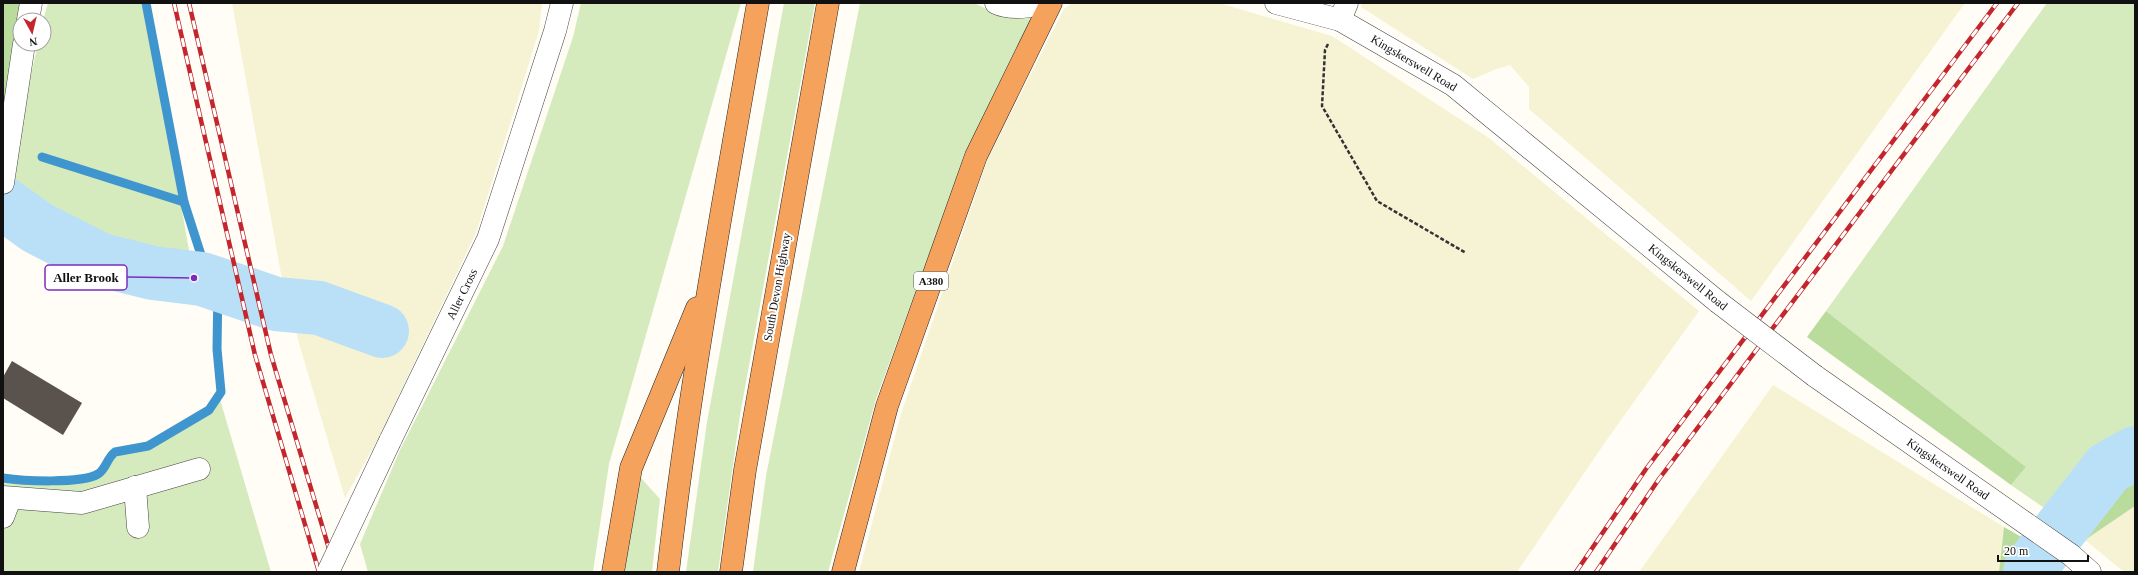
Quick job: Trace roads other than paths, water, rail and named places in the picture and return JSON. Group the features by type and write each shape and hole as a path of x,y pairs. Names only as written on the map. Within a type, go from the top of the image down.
{"highway":[{"path":"668,572 675,508 710,276 758,3"},
{"name":"South Devon Highway","path":"731,572 746,462 828,3"},
{"name":"A380","path":"843,572 887,406 976,156 1051,3"},
{"path":"613,572 631,468 710,276"}],"street":[{"name":"Aller Cross","path":"328,572 488,239 562,3"},
{"path":"996,3 1002,6 1028,7 1044,3"},
{"name":"Kingskerswell Road","path":"1276,3 1344,12 1453,84 1718,302 1815,376 2071,554 2090,572"},
{"path":"4,178 23,52"},
{"path":"5,505 82,503 200,469"},
{"path":"135,487 138,527"}],"waterway":[{"path":"146,3 184,202 202,258 202,279"},
{"path":"42,157 184,202"},
{"path":"3,203 38,228 101,260 153,273 202,279 276,304 319,308 382,331"},
{"path":"3,478 52,481 90,477 101,472 110,457 115,452 148,446 209,410 221,392 217,349 218,285"},
{"path":"2030,572 2031,567 2108,468 2135,453"}],"railway":[{"path":"174,3 255,355 319,572"},
{"path":"189,3 271,355 336,572"},
{"path":"1576,572 1646,469 1997,3"},
{"path":"1596,572 1659,479 2018,3"}],"place":[{"name":"Aller Brook","path":"194,278"}]}
